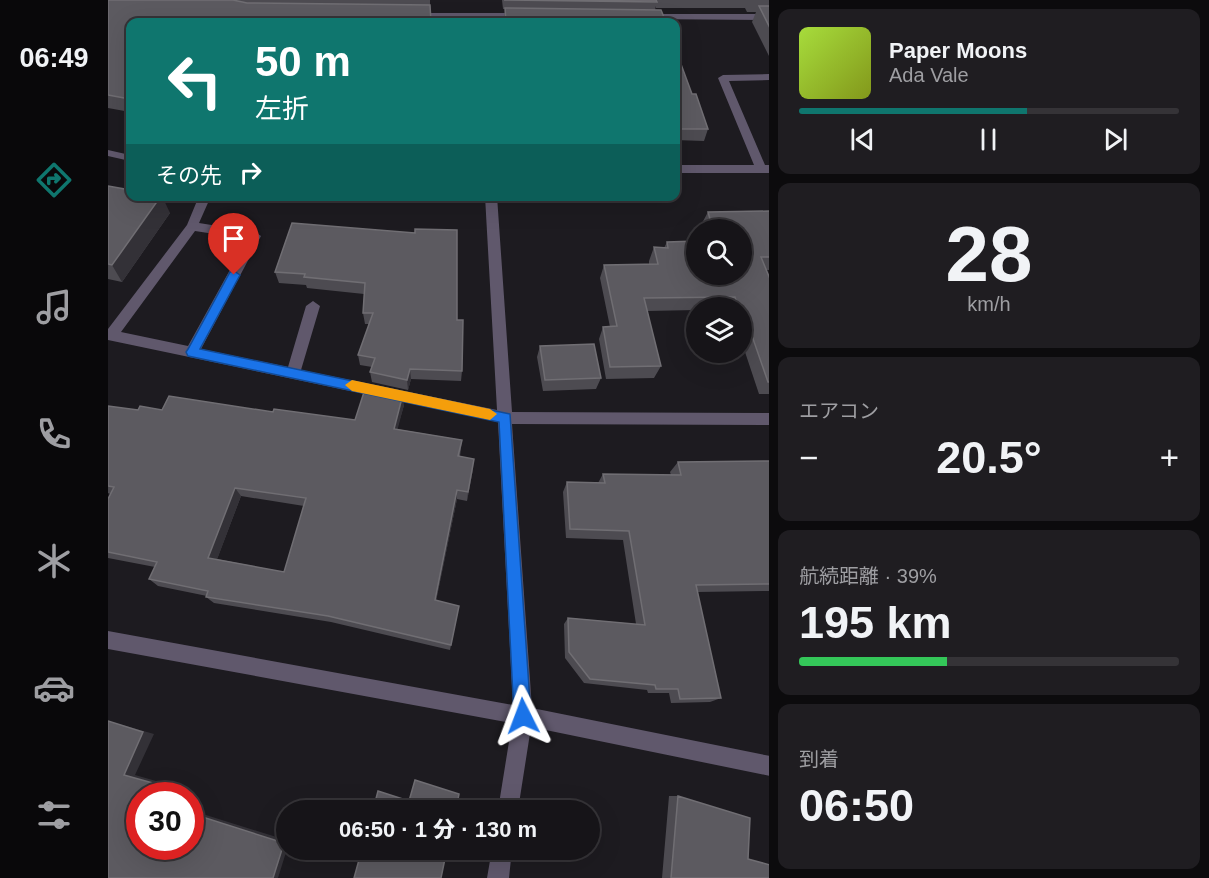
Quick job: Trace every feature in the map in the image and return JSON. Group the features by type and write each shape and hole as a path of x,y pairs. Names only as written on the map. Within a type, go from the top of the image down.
{"street":[{"path":"401,15 531,16"},
{"path":"638,17 769,17"},
{"path":"680,169 765,169 723,78 768,80"},
{"path":"108,153 126,157"},
{"path":"203,201 192,226 110,335 506,418 769,418"},
{"path":"491,201 523,716 510,800"},
{"path":"192,226 255,236 192,352"},
{"path":"293,373 313,306"},
{"path":"108,640 523,716 769,766"},
{"path":"498,878 500,860"}],"building":[{"path":"108,0 233,0 247,3 430,5 431,18 126,18 126,98 108,95"},
{"path":"504,0 656,0 657,2"},
{"path":"759,6 769,6 769,26"},
{"path":"505,8 661,10 664,18 506,18"},
{"path":"680,62 692,94 696,94 708,129 680,129"},
{"path":"108,186 126,189 126,201 157,201 112,265 108,264"},
{"path":"769,211 769,257 761,257 769,277 769,382 752,336 752,297 644,298 661,366 610,367 603,327 617,326 604,265 658,264 654,247 668,248 667,242 686,241 686,285 752,285 752,219 710,219 708,212"},
{"path":"292,223 415,233 415,229 457,230 457,320 463,320 462,371 410,369 407,380 370,372 375,358 358,355 373,313 363,313 365,283 275,272"},
{"path":"594,344 601,378 545,380 540,346"},
{"path":"366,386 403,394 394,429 462,440 458,456 474,459 468,492 457,490 435,600 459,606 451,645 328,616 206,597 208,591 149,579 157,562 108,552 108,499 114,487 108,486 108,406 138,410 140,406 162,410 169,396 273,412 274,409 355,420","holes":["235,488 306,498 284,572 208,558"]},
{"path":"769,461 769,584 696,585 721,698 680,699 678,689 656,689 655,685 590,679 569,652 568,618 645,625 629,531 570,529 567,482 605,483 603,474 681,475 678,462"},
{"path":"108,721 143,732 124,775 149,782 126,782 126,860 204,860 204,817 276,840 276,860 279,860 273,878 108,878"},
{"path":"415,780 459,794 458,800 409,800"},
{"path":"378,791 406,800 376,800"},
{"path":"678,796 750,818 748,859 769,865 769,878 671,878"},
{"path":"359,860 445,860 441,878 354,878"}],"slow traffic":[{"path":"352,385 490,414"}],"route":[{"path":"234,275 192,352 506,418 523,716"}]}
